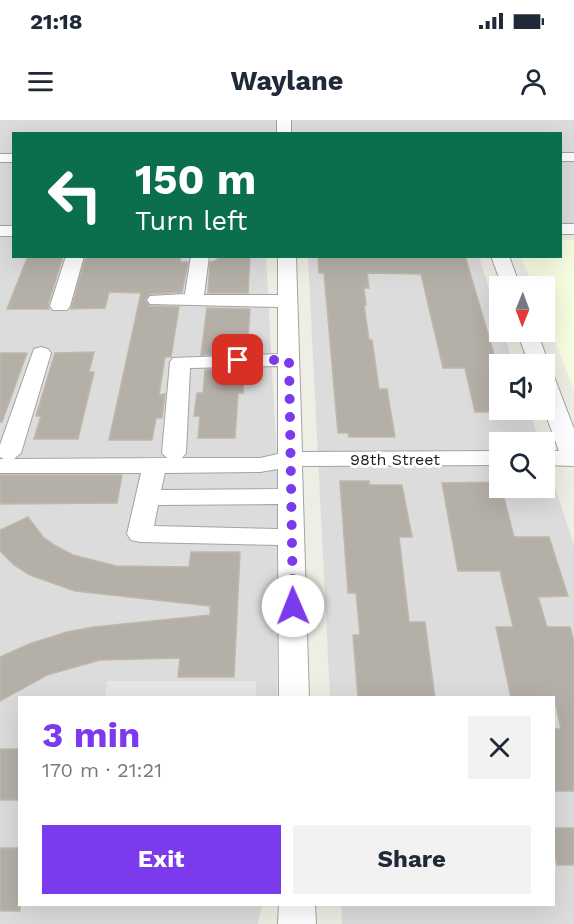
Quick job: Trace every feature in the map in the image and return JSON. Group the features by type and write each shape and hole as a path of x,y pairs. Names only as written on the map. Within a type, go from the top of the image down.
{"street":[{"path":"60,306 74,258"},
{"path":"194,301 200,258"},
{"path":"287,258 294,696"},
{"path":"501,258 507,276"},
{"path":"157,300 288,301"},
{"path":"3,458 41,353"},
{"path":"289,360 180,362 164,459 147,498 140,534 292,537"},
{"path":"555,398 567,419 574,459 555,458"},
{"name":"98th Street","path":"3,458 164,459 260,465 291,459 489,458"},
{"path":"147,498 291,496"},
{"path":"297,906 297,924"}],"shaded area":[{"path":"0,120 574,120 574,225 562,225 562,132 12,132 12,226 0,226"},
{"path":"0,237 12,237 12,258 266,258 277,458 277,696 18,696 18,906 262,906 258,924 0,924"},
{"path":"562,240 574,240 574,390 555,341 555,276 529,276 521,258 562,258"},
{"path":"308,258 479,258 489,288 489,342 506,342 511,354 489,354 489,420 532,420 537,432 489,432 489,498 555,498 555,487 574,545 574,924 342,924 341,906 555,906 555,696 330,696"},
{"path":"107,681 256,681 256,696 105,696"}],"building":[{"path":"27,258 62,258 48,305 49,309 7,309"},
{"path":"85,258 181,258 180,262 188,262 182,292 150,294 145,300 150,306 179,307 171,357 165,357 159,395 165,394 162,418 156,418 152,440 109,440 141,293 109,292 105,308 71,309"},
{"path":"218,258 250,258 248,293 208,293 210,262"},
{"path":"318,258 466,258 494,354 489,354 489,412 475,412 465,368 443,368 421,274 367,273 369,288 364,288 366,305 364,305 369,340 372,340 379,389 387,389 395,437 349,437 348,433 338,433 324,273 319,273"},
{"path":"207,308 250,309 247,353 201,355"},
{"path":"94,352 89,372 94,372 78,439 34,439 41,416 36,416 55,353"},
{"path":"0,353 27,353 2,422 0,422"},
{"path":"244,369 243,393 238,393 235,438 198,438 200,416 194,416 197,393 203,393 205,370"},
{"path":"0,475 122,475 117,503 0,504"},
{"path":"340,481 369,481 369,485 402,485 412,537 399,537 409,622 425,622 435,696 358,696 353,635 360,635 356,593 348,593"},
{"path":"489,482 489,498 504,498 514,537 549,537 568,596 538,597 547,627 570,627 574,642 574,791 555,791 555,729 561,729 555,696 511,696 496,627 513,627 500,571 458,571 442,483"},
{"path":"28,517 43,537 54,545 73,555 116,566 189,567 191,552 240,552 234,677 178,677 180,658 100,660 47,675 0,701 0,657 29,644 67,632 94,627 210,615 210,606 75,591 30,575 14,565 0,551 0,530"},
{"path":"0,749 18,749 18,800 0,800"},
{"path":"555,828 574,828 574,865 557,865"},
{"path":"0,848 18,848 18,906 20,906 20,911 0,911"}],"route":[{"path":"238,360 289,360 293,606"}]}
